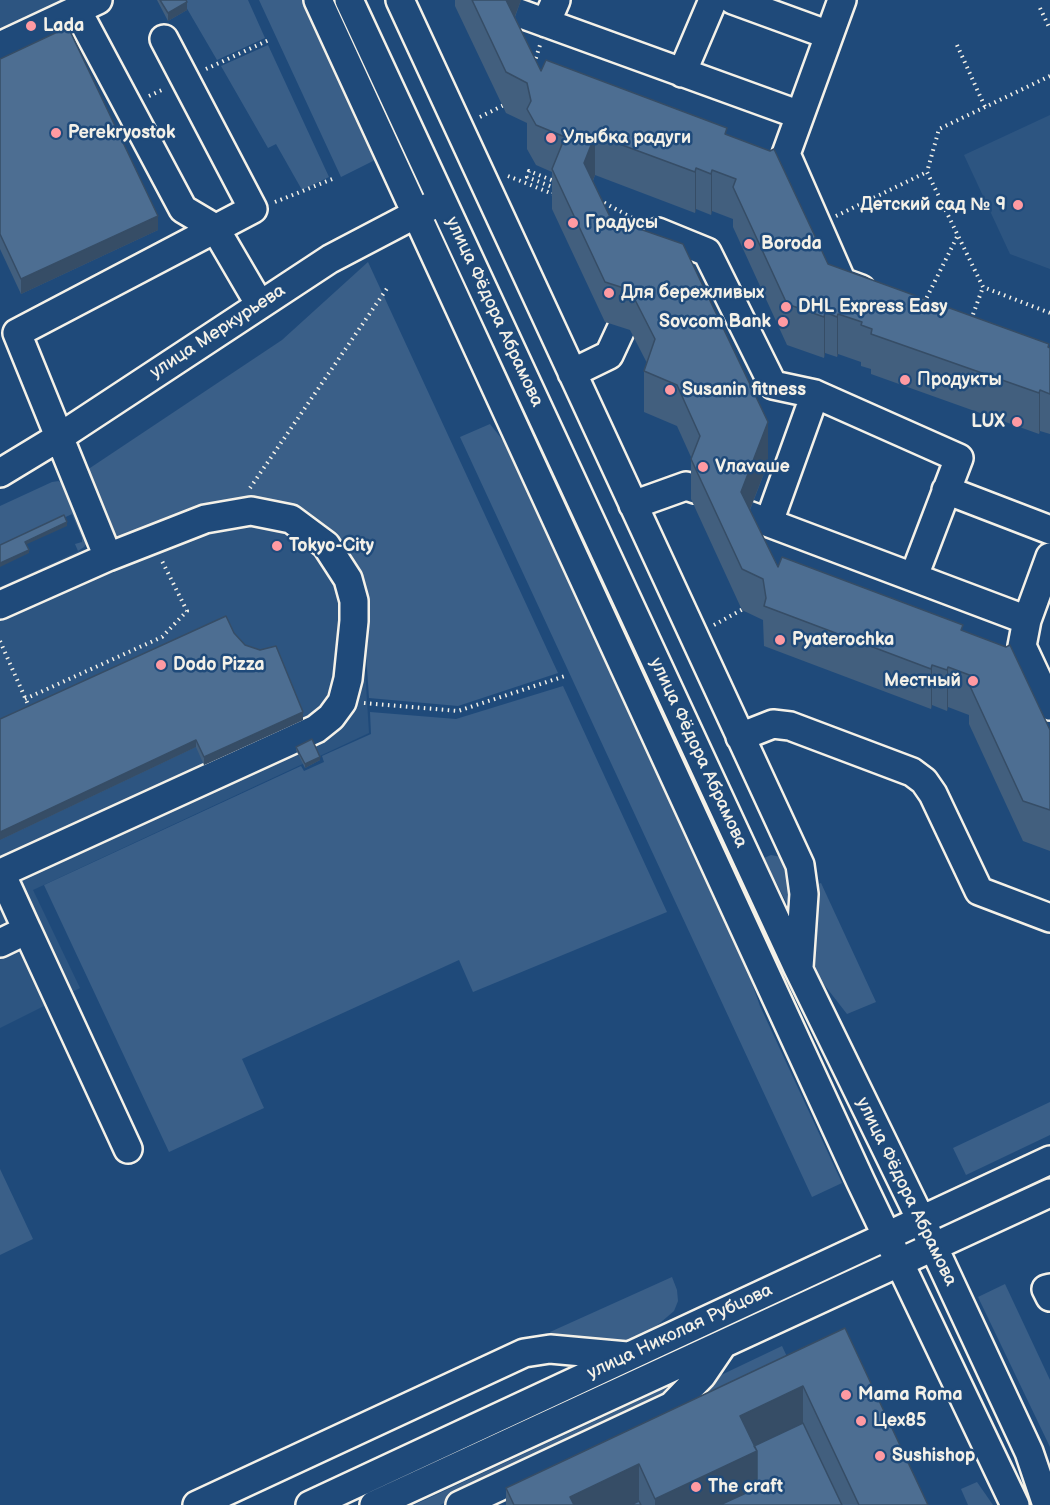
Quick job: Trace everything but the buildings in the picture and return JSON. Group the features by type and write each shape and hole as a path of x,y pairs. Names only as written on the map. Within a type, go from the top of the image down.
{"street":[{"name":"улица Фёдора Абрамова","path":"318,0 837,1129 1015,1505"},
{"name":"улица Фёдора Абрамова","path":"349,0 798,968 1040,1459 1047,1505"},
{"path":"682,73 713,0"},
{"path":"733,0 830,35"},
{"path":"842,0 786,154 843,282 887,299"},
{"path":"405,1 803,879 798,968"},
{"path":"0,46 87,5 183,209 215,228 260,305"},
{"path":"516,12 551,12 682,73 800,115"},
{"path":"108,557 61,436 17,333 253,209 164,39"},
{"name":"улица Меркурьева","path":"0,472 61,436 330,259 442,201"},
{"path":"642,270 658,232 707,252 773,385 815,394 959,458 914,576"},
{"path":"572,373 609,355 622,327"},
{"path":"815,394 759,519 1027,620"},
{"path":"633,505 686,486 695,489"},
{"path":"946,490 1050,530"},
{"path":"0,605 108,557 205,519 251,511 291,519 318,538 339,561 348,579 354,601 348,679 342,702 331,717 316,729 1,873 128,1149"},
{"path":"1050,557 1027,620 1022,646 1050,706"},
{"path":"740,737 773,724 790,726 912,772 924,781 933,794 979,891 1050,918"},
{"path":"0,942 27,930"},
{"name":"улица Николая Рубцова","path":"310,1505 1050,1160"},
{"name":"улица Николая Рубцова","path":"374,1505 673,1366 721,1347 1050,1193"},
{"path":"1050,1288 1046,1289 1050,1297"},
{"path":"460,1505 672,1406 702,1375 721,1347"},
{"path":"198,1505 524,1353 550,1349 628,1357"}],"path":[{"path":"1040,8 1050,29"},
{"path":"532,72 551,12"},
{"path":"226,60 271,39"},
{"path":"957,45 985,107"},
{"path":"1050,76 939,129 927,172 983,287 1050,313"},
{"path":"480,117 508,103 503,93"},
{"path":"507,176 553,194 555,188 527,177 529,171 562,184"},
{"path":"817,225 927,172"},
{"path":"253,209 303,193 335,178"},
{"path":"594,196 658,232"},
{"path":"920,311 958,235"},
{"path":"233,514 388,287"},
{"path":"967,329 983,287"},
{"path":"25,699 162,637 187,611 152,540"},
{"path":"714,625 747,608 742,598"},
{"path":"0,641 31,712"},
{"path":"342,702 458,711 565,676"}],"shaded area":[{"name":"Lada","path":"0,0 81,0 0,72"},
{"path":"182,0 248,0 265,38 217,60"},
{"path":"259,0 306,0 379,158 341,177"},
{"path":"268,45 329,177 302,190 276,144 268,148 221,66"},
{"name":"Детский сад № 9","path":"1050,115 1050,269 1010,254 964,155"},
{"path":"368,262 558,673 458,706 369,698 362,591 332,533 313,517 293,506 249,498 114,538 87,470 282,340"},
{"path":"490,424 519,461 724,904 760,1006 842,1183 812,1197 460,437"},
{"path":"59,481 68,489 88,542 84,547 78,551 75,544 82,542 82,538 72,514 0,548 0,506 52,482"},
{"path":"293,507 331,533 360,590 369,733 33,890 80,988 0,1028 0,587 79,551 121,539"},
{"path":"563,686 667,912 473,992 459,960 242,1059 264,1108 169,1152 44,885 301,766 304,771 324,762 322,756 371,734 370,712 456,719"},
{"path":"771,855 781,857 789,870 791,888 787,904 764,858"},
{"path":"821,883 876,1002 847,1014 819,978 814,963 814,929 818,884"},
{"path":"1050,1102 1050,1135 966,1175 953,1148"},
{"path":"0,1169 33,1239 0,1255"},
{"path":"672,1277 678,1301 674,1311 646,1335 615,1343 552,1337 550,1332"},
{"path":"1005,1284 1050,1380 1050,1447 978,1297"},
{"path":"782,1346 790,1363 697,1405 719,1376"},
{"path":"677,1383 651,1407 440,1505 414,1505"},
{"path":"977,1482 993,1505 968,1505 961,1489"}],"place":[{"name":"Lada","path":"31,26"},
{"name":"Perekryostok","path":"56,133"},
{"name":"Улыбка радуги","path":"551,138"},
{"name":"Детский сад № 9","path":"1018,205"},
{"name":"Градусы","path":"573,223"},
{"name":"Boroda","path":"749,244"},
{"name":"Для бережливых","path":"609,293"},
{"name":"DHL Express Easy","path":"786,307"},
{"name":"Sovcom Bank","path":"783,322"},
{"name":"Продукты","path":"905,380"},
{"name":"Susanin fitness","path":"670,390"},
{"name":"LUX","path":"1017,422"},
{"name":"Vлаvаше","path":"703,467"},
{"name":"Tokyo-City","path":"277,546"},
{"name":"Pyaterochka","path":"780,640"},
{"name":"Dodo Pizza","path":"161,665"},
{"name":"Местный","path":"973,681"},
{"name":"Mama Roma","path":"846,1395"},
{"name":"Цех85","path":"861,1421"},
{"name":"Sushishop","path":"880,1456"},
{"name":"The craft","path":"696,1487"}]}
